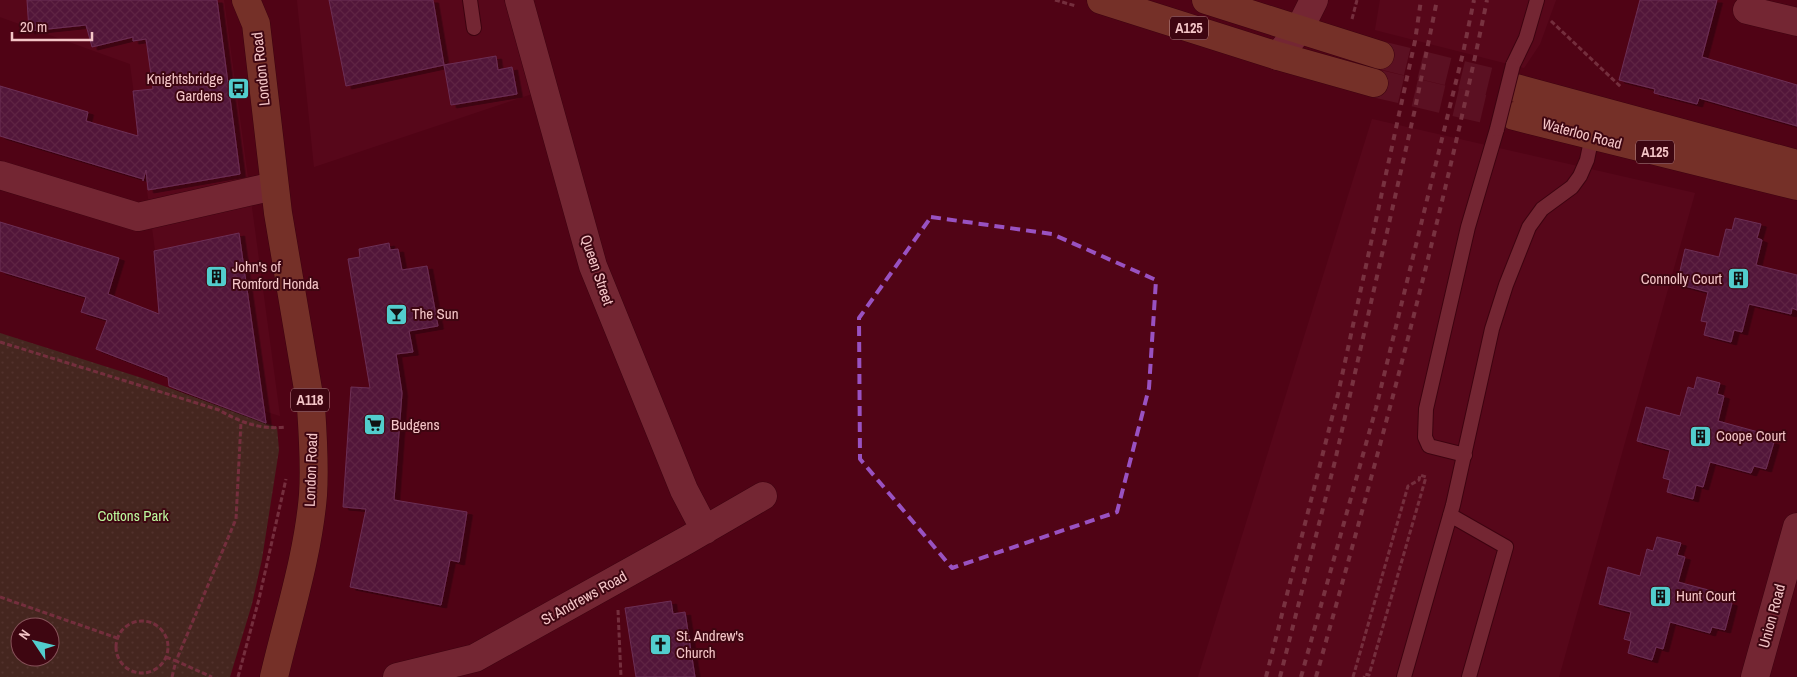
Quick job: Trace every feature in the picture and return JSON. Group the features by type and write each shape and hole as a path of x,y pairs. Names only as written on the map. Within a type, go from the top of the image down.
{"main road":[{"name":"A125","path":"1101,0 1278,56 1374,83"},
{"name":"A125","path":"1206,0 1380,55"},
{"name":"London Road","path":"255,8 274,186 312,407 313,497 304,551 274,677"},
{"name":"Waterloo Road","path":"1514,77 1797,164"},
{"name":"Waterloo Road","path":"1505,122 1592,136 1797,186"}],"street":[{"name":"Queen Street","path":"519,0 593,266 684,490 705,530"},
{"path":"1278,56 1299,30 1314,0"},
{"path":"1747,10 1797,22"},
{"path":"0,175 138,218 274,186"},
{"name":"St Andrews Road","path":"397,677 475,658 763,496"},
{"name":"Union Road","path":"1756,677 1797,527"}],"lane":[{"path":"470,0 474,28"},
{"path":"1465,455 1429,446 1425,437 1426,409 1464,244 1505,122 1514,77 1538,0"},
{"path":"1404,677 1450,515 1492,330 1519,249 1542,209 1572,187 1580,176 1587,160 1592,136"},
{"path":"1450,515 1506,547 1469,677"}],"path":[{"path":"1351,23 1357,0"},
{"path":"1545,16 1622,88"},
{"path":"0,342 219,410 241,422 273,429 312,424"},
{"path":"172,677 176,661 236,519 241,422"},
{"path":"1353,677 1408,486 1418,480 1420,475 1426,477 1369,675 1364,674 1364,677"},
{"path":"238,677 268,562 284,480 289,477"},
{"path":"268,562 276,564"},
{"path":"0,596 117,638"},
{"path":"618,606 621,677"},
{"path":"135,621 151,622 164,633 168,649 166,657 156,670 140,673 132,672 125,668 116,654 117,638 121,631 135,621"},
{"path":"166,657 212,677"}],"highlighted area":[{"path":"931,217 1052,234 1156,280 1149,388 1117,512 952,568 860,459 859,318"}],"shaded area":[{"path":"0,0 224,0 280,416 173,383 130,64 0,17"},
{"path":"297,0 523,0 532,94 314,167"},
{"path":"1380,0 1556,0 1540,44 1524,68 1375,30"},
{"path":"1372,119 1695,193 1559,677 1198,677"}],"green space":[{"name":"Cottons Park","path":"0,333 142,378 277,427 279,450 262,559 252,604 230,677 0,677"}],"building":[{"path":"27,0 217,0 240,174 148,190 146,170 143,181 143,179 0,136 0,86 88,112 86,121 138,136 133,91 153,89 146,39 133,41 133,37 92,47 86,25 29,31"},
{"path":"329,0 433,0 444,65 346,86"},
{"path":"1640,0 1717,0 1702,57 1797,85 1797,126 1699,98 1697,104 1654,93 1655,89 1619,80"},
{"path":"496,56 498,70 512,67 517,94 451,105 444,65"},
{"name":"Connolly Court","path":"1735,218 1761,224 1757,238 1762,240 1756,265 1797,275 1797,310 1792,308 1791,314 1749,304 1742,332 1734,330 1731,342 1704,335 1707,322 1701,321 1708,292 1677,284 1685,249 1719,257 1726,229 1732,230"},
{"path":"0,222 119,258 108,294 159,314 154,251 239,233 266,423 169,386 168,377 96,349 107,320 81,312 86,297 0,271"},
{"path":"389,243 390,250 398,249 402,270 427,266 438,326 409,331 413,352 396,354 402,393 394,500 467,512 459,562 450,560 441,605 350,587 366,509 343,507 351,387 370,388 348,259 360,257 359,249"},
{"name":"Coope Court","path":"1697,377 1720,383 1717,394 1724,396 1718,421 1762,433 1761,439 1774,442 1766,469 1754,466 1751,473 1710,462 1703,487 1696,485 1693,499 1667,492 1670,480 1663,478 1670,450 1637,441 1646,407 1680,416 1688,387 1694,389"},
{"name":"Hunt Court","path":"1657,537 1681,543 1677,555 1685,557 1678,582 1720,593 1718,599 1732,603 1725,630 1712,627 1710,633 1670,622 1663,649 1656,647 1652,660 1628,653 1631,641 1624,639 1631,612 1599,604 1608,567 1640,576 1647,549 1653,551"},
{"name":"St. Andrew's Church","path":"671,601 673,614 685,612 695,677 636,677 625,608"}],"tunnel":[{"path":"1380,55 1516,88"},
{"path":"1374,83 1514,116"}],"railway":[{"path":"1266,677 1338,394 1415,41 1421,0"},
{"path":"1280,677 1335,461 1415,109 1437,0"},
{"path":"1301,677 1376,408 1463,53 1474,0"},
{"path":"1316,677 1408,340 1469,85 1487,0"}],"place":[{"name":"Knightsbridge Gardens","path":"239,88"},
{"name":"John's of Romford Honda","path":"216,276"},
{"name":"Connolly Court","path":"1738,279"},
{"name":"The Sun","path":"396,314"},
{"name":"Budgens","path":"375,425"},
{"name":"Coope Court","path":"1700,436"},
{"name":"Hunt Court","path":"1660,596"},
{"name":"St. Andrew's Church","path":"660,645"}]}
